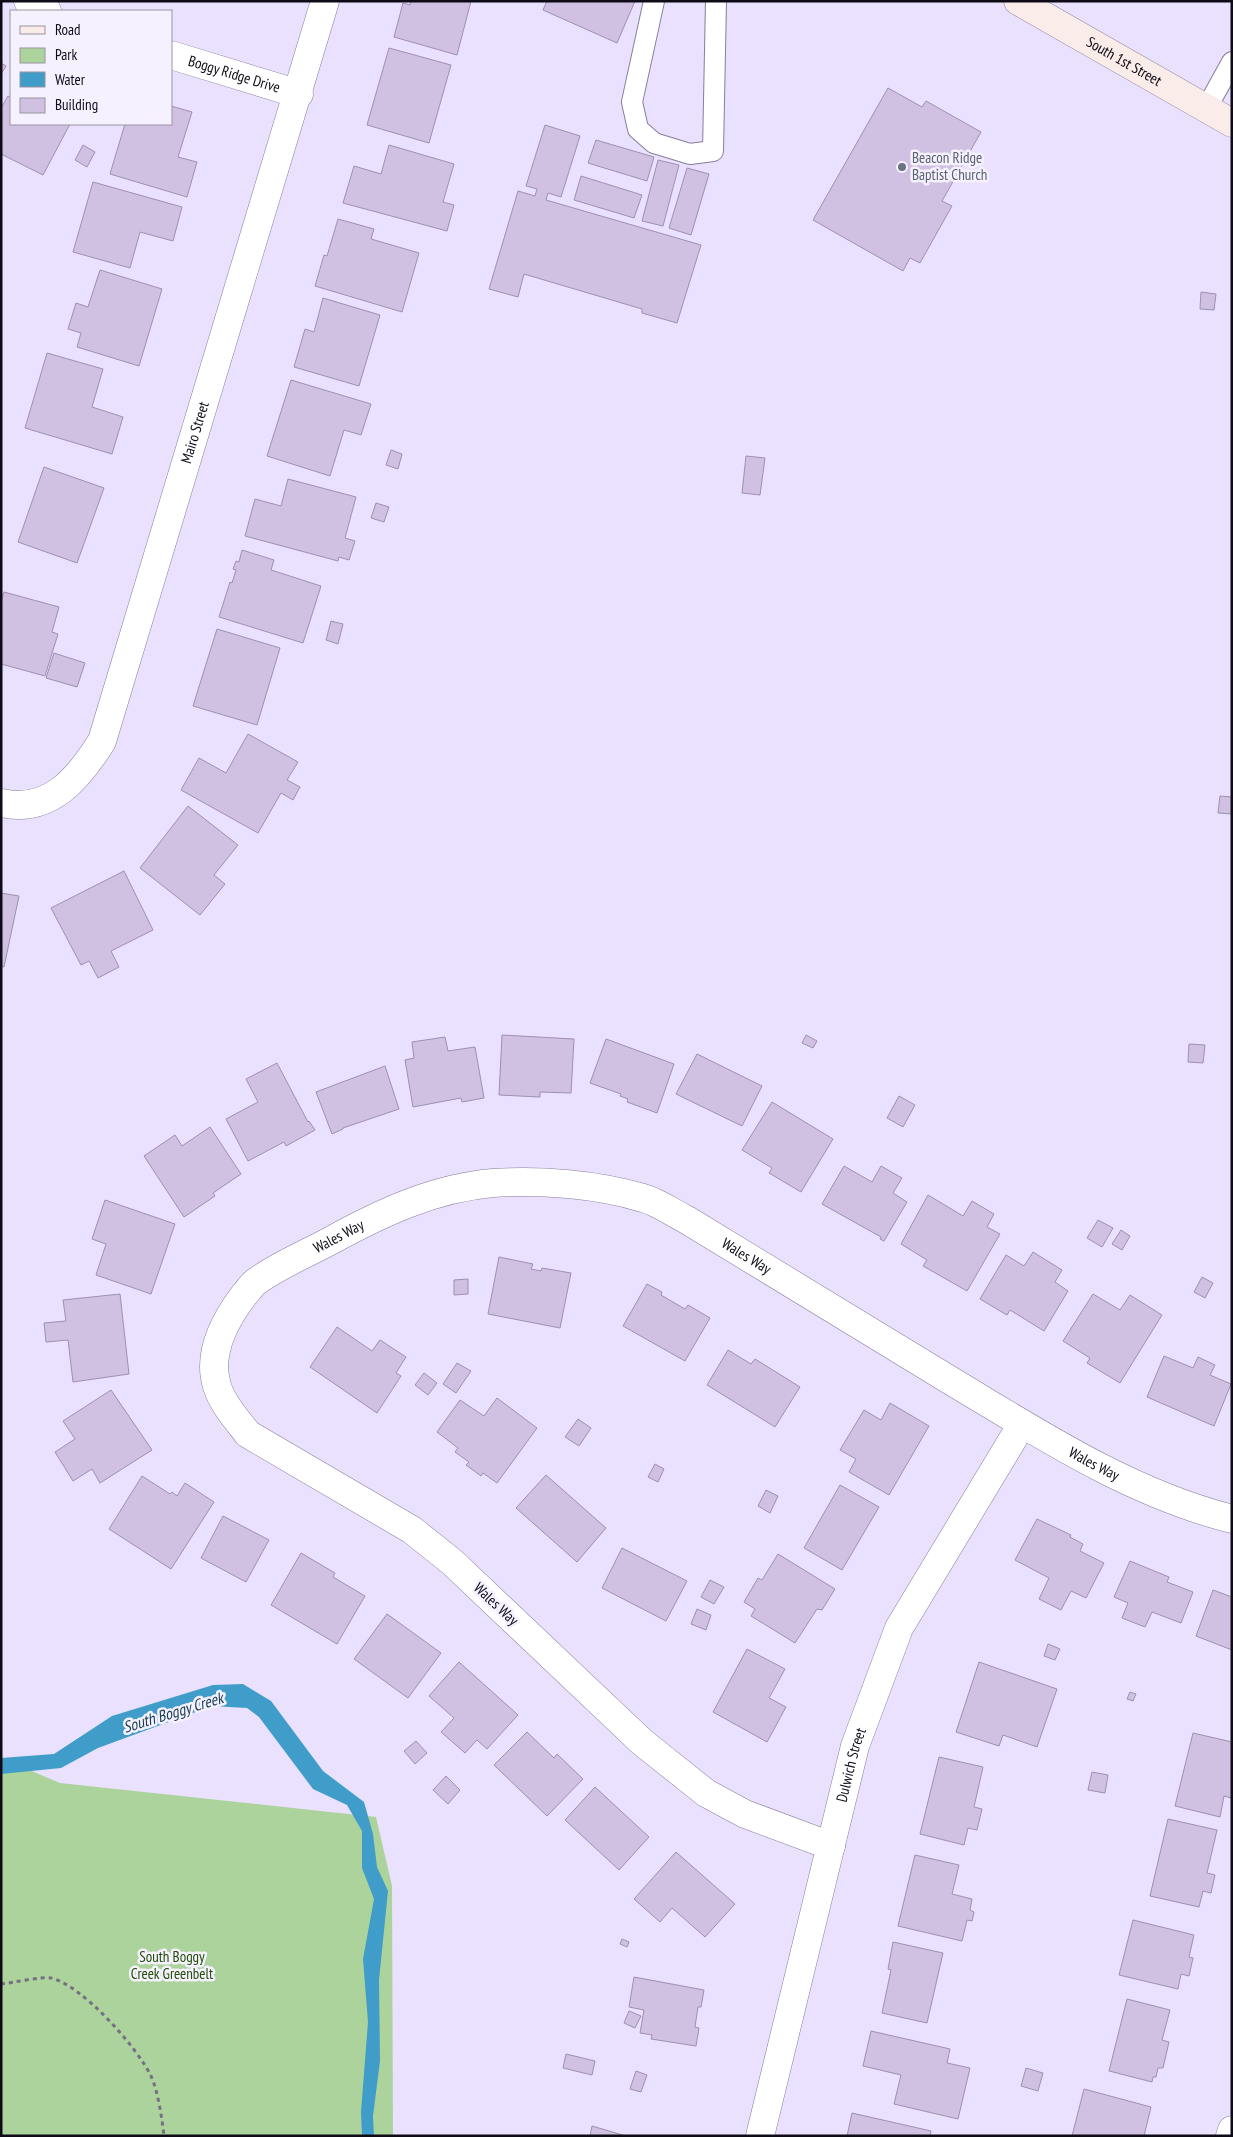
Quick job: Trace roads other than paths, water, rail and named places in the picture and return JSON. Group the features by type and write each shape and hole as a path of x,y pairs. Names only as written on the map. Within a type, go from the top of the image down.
{"main road":[{"name":"South 1st Street","path":"1018,1 1232,123"}],"street":[{"path":"28,1 44,10"},
{"name":"Mairo Street","path":"1,803 14,806 41,802 65,789 85,768 102,741 299,94 325,1"},
{"name":"Boggy Ridge Drive","path":"172,55 299,94"},
{"name":"Wales Way","path":"831,1846 745,1814 706,1793 642,1742 452,1562 412,1530 248,1434 231,1411 217,1386 215,1363 220,1334 233,1309 255,1282 368,1220 408,1203 450,1189 492,1183 533,1182 582,1187 644,1198 687,1220 1022,1424 1103,1469 1150,1491 1232,1519"},
{"name":"Dulwich Street","path":"760,2136 855,1746 899,1628 1022,1424"},
{"path":"1230,2136 1232,2130"}],"lane":[{"path":"654,1 632,102 638,129 654,143 690,154 713,150 716,1"},
{"path":"1206,109 1232,62"}],"water":[{"name":"South Boggy Creek","path":"243,1684 271,1701 323,1771 364,1802 373,1834 377,1867 388,1891 379,1980 380,2061 373,2116 374,2136 362,2136 361,2112 368,2022 363,1959 374,1899 362,1868 362,1831 347,1805 313,1789 259,1717 247,1708 212,1706 98,1748 61,1768 1,1774 1,1758 54,1754 112,1716 213,1685"}],"place":[{"name":"Beacon Ridge Baptist Church","path":"902,167"}],"park label":[{"name":"South Boggy Creek Greenbelt","path":"172,1966"}]}
